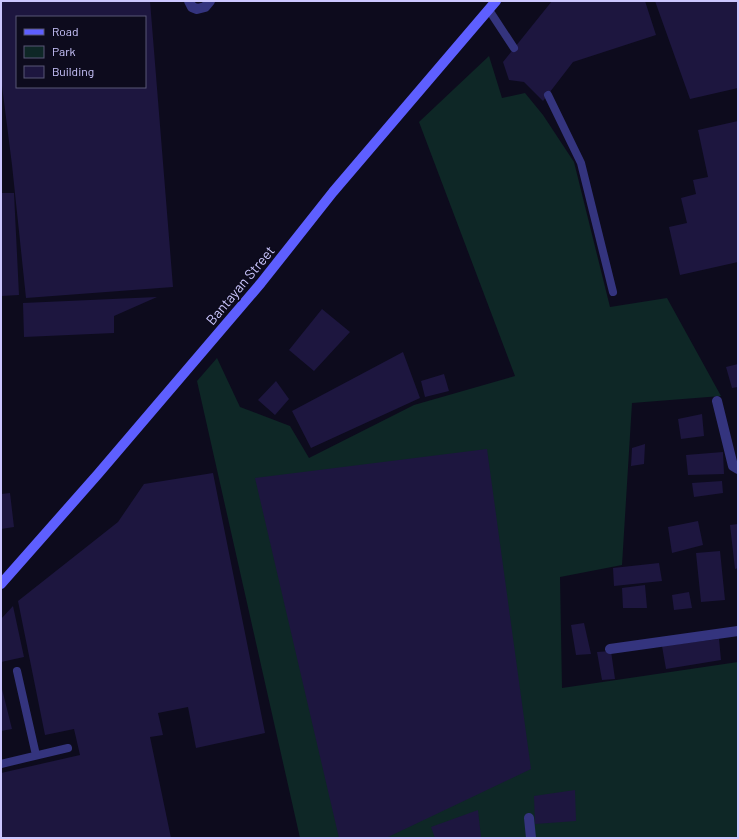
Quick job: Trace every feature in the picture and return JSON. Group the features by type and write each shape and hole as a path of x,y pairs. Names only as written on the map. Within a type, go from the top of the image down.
{"main road":[{"name":"Bantayan Street","path":"1,584 98,474 261,283 333,192 496,1"}],"street":[{"path":"189,1 192,6 197,9 205,7 210,1"},
{"path":"717,401 734,466 738,469"},
{"path":"610,649 738,631"},
{"path":"529,818 531,838"}],"lane":[{"path":"489,10 514,48"},
{"path":"548,95 581,163 613,292"},
{"path":"18,671 36,756"},
{"path":"1,764 68,748"}],"green space":[{"path":"489,56 502,98 525,93 543,115 574,162 610,307 667,298 721,396 632,403 622,565 560,577 562,688 738,662 738,838 300,838 197,381 217,358 240,407 290,426 309,458 414,405 515,376 419,122"}],"building":[{"path":"1,1 150,1 173,287 26,298 1,78"},
{"path":"552,1 645,1 656,35 573,62 543,101 524,82 509,80 503,62"},
{"path":"655,1 738,1 738,88 690,99"},
{"path":"738,121 738,262 680,275 669,227 687,223 681,198 696,194 693,180 708,177 698,130"},
{"path":"1,193 14,193 19,295 1,296"},
{"path":"157,297 114,316 114,333 24,337 23,303"},
{"path":"322,309 350,332 314,371 289,350"},
{"path":"403,352 420,398 311,448 292,411"},
{"path":"738,364 738,387 732,388 726,367"},
{"path":"444,374 449,391 425,397 421,381"},
{"path":"276,381 289,399 275,415 258,400"},
{"path":"702,414 704,436 681,439 678,419"},
{"path":"645,444 644,464 631,466 632,448"},
{"path":"487,449 531,769 386,838 339,838 255,478"},
{"path":"723,452 724,474 688,475 686,455"},
{"path":"213,473 265,733 196,748 188,707 158,713 163,735 150,737 171,838 1,838 1,773 80,755 74,729 45,735 18,601 118,522 144,484"},
{"path":"722,481 723,493 694,497 692,483"},
{"path":"10,493 14,527 1,529 1,494"},
{"path":"698,521 703,545 672,553 668,527"},
{"path":"738,524 738,568 735,569 730,525"},
{"path":"720,551 725,600 701,602 696,553"},
{"path":"659,563 662,581 614,586 613,568"},
{"path":"645,585 647,608 623,608 622,588"},
{"path":"689,592 692,608 674,610 672,595"},
{"path":"13,606 24,657 1,662 1,619"},
{"path":"584,623 591,654 576,655 571,625"},
{"path":"719,639 721,660 666,669 662,646"},
{"path":"611,651 615,679 602,680 597,652"},
{"path":"1,685 12,729 1,731"},
{"path":"575,790 576,821 535,824 534,796"},
{"path":"478,810 481,837 435,838 431,827"}]}
